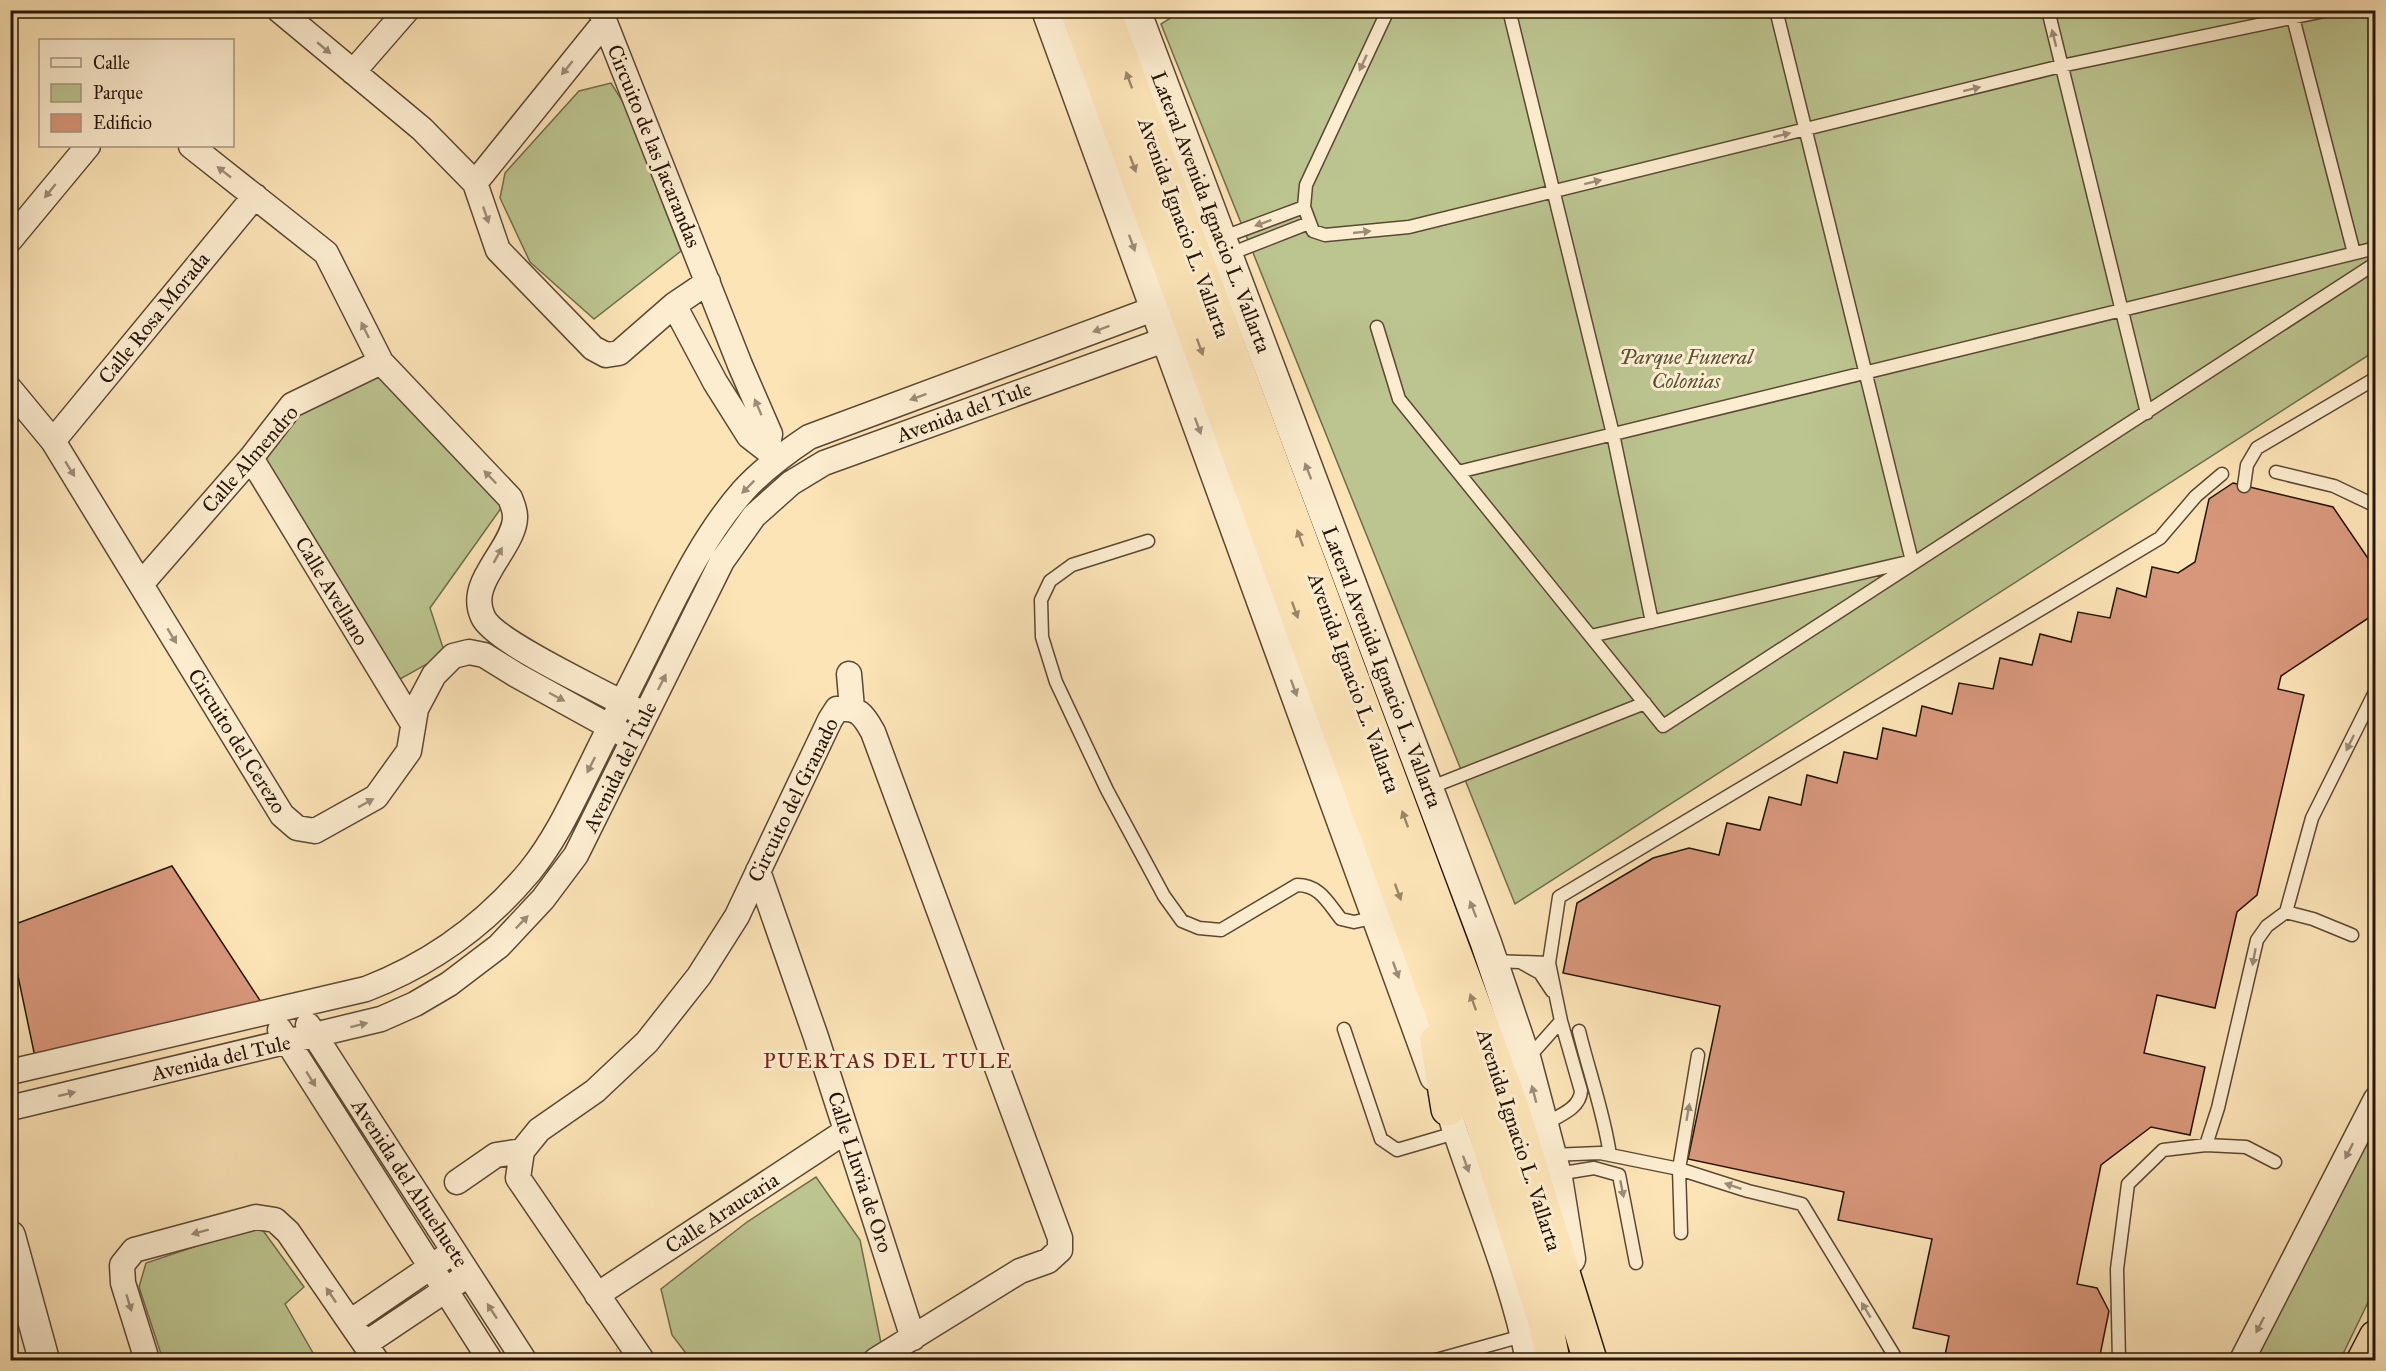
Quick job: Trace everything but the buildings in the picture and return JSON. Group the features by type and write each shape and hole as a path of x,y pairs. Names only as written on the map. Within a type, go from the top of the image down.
{"highway":[{"name":"Avenida Ignacio L. Vallarta","path":"1077,10 1482,1122 1534,1330 1553,1360"},
{"name":"Avenida Ignacio L. Vallarta","path":"1103,10 1511,1105 1586,1348"},
{"path":"1424,965 1451,1121"},
{"path":"2364,1360 2376,1337"}],"street":[{"path":"279,10 422,129 475,183 498,250 593,348 606,355 619,353 674,305 708,282"},
{"path":"353,72 407,10"},
{"path":"1047,10 1451,1121"},
{"name":"Lateral Avenida Ignacio L. Vallarta","path":"1135,10 1428,788 1506,962 1526,1061 1553,1165 1586,1348"},
{"path":"475,183 602,17"},
{"name":"Circuito de las Jacarandas","path":"602,17 747,382 770,434 771,455"},
{"path":"10,240 86,147"},
{"path":"192,147 326,253 381,362 510,498 515,515 514,527 483,583 477,602 483,619 497,633 529,653 645,715"},
{"name":"Calle Rosa Morada","path":"53,441 255,196"},
{"name":"Circuito de las Jacarandas","path":"674,305 723,395 749,436 771,455 791,483"},
{"name":"Avenida del Tule","path":"10,1072 366,989 402,975 434,957 486,917 531,870 561,825 680,586 710,534 771,455 809,437 1155,308"},
{"path":"694,342 724,324"},
{"name":"Avenida del Tule","path":"10,1108 381,1019 415,1004 449,984 499,946 543,899 576,855 722,561 754,516 791,483 824,463 1167,339"},
{"name":"Calle Almendro","path":"141,584 251,458 292,405 381,362"},
{"path":"723,395 747,382"},
{"name":"Circuito del Cerezo","path":"10,389 53,441 282,815 297,828 315,831 376,797 409,751 416,709 434,675 453,656 469,652 484,655"},
{"name":"Calle Avellano","path":"251,458 413,724"},
{"path":"497,633 484,655 633,740"},
{"path":"849,674 852,708"},
{"name":"Circuito del Granado","path":"522,1151 539,1130 595,1091 646,1042 699,976 737,916 830,720 837,709 852,708 865,717 873,732 1060,1238 1060,1250 1048,1262 1020,1271 876,1360"},
{"name":"Calle Lluvia de Oro","path":"759,871 913,1338"},
{"name":"Avenida del Ahuehuete","path":"295,1006 524,1360"},
{"name":"Avenida del Ahuehuete","path":"269,1012 490,1360"},
{"path":"2242,1360 2376,1099"},
{"name":"Avenida Ignacio L. Vallarta","path":"1451,1121 1487,1221 1534,1330 1528,1360"},
{"name":"Calle Araucaria","path":"597,1295 846,1131"},
{"path":"457,1182 496,1155 522,1151 518,1178 597,1295 631,1356"},
{"path":"147,1360 123,1283 122,1266 134,1250 256,1217 275,1220 288,1232 371,1352 412,1312 469,1275"},
{"path":"10,1236 44,1360"},
{"path":"350,1322 454,1251"},
{"path":"398,1289 412,1312"}],"lane":[{"path":"1388,10 1306,184 1304,207 1309,223 1313,231 1325,235 1409,227 2061,66 2291,15 2329,10"},
{"path":"1509,10 1613,434 1652,622"},
{"path":"1776,10 1912,561"},
{"path":"2048,10 2120,311 2147,413"},
{"path":"2291,15 2354,253"},
{"path":"1224,247 1304,207"},
{"path":"1224,247 1309,223"},
{"path":"1458,472 2376,248"},
{"path":"1377,327 1399,399 1663,726 1912,561 2147,413 2376,262"},
{"path":"2244,486 2247,465 2257,447 2376,378"},
{"path":"2276,472 2334,486 2376,506"},
{"path":"1542,1125 1575,1106 1580,1100 1581,1091 1561,1021 1549,963 1559,897 2160,538 2196,496 2222,474"},
{"path":"1148,541 1072,565 1050,581 1041,600 1042,637 1056,682 1097,769 1164,896 1182,921 1199,928 1221,930 1297,885 1308,885 1315,888 1341,920 1346,922 1377,917"},
{"path":"1591,636 1912,561"},
{"path":"2206,1146 2218,1108 2257,940 2267,926 2286,912 2312,818 2376,690"},
{"path":"1428,788 1646,703"},
{"path":"2286,912 2313,919 2352,936"},
{"path":"1506,962 1549,963"},
{"path":"1506,962 1540,973 1556,997"},
{"path":"1526,1061 1561,1021"},
{"path":"1344,1029 1381,1138 1388,1146 1397,1150 1451,1121"},
{"path":"1579,1031 1591,1081 1606,1125 1610,1155"},
{"path":"1681,1233 1679,1169 1698,1055"},
{"path":"2119,1360 2116,1269 2128,1184 2163,1150 2206,1146 2246,1147 2275,1162"},
{"path":"1553,1165 1600,1153 1679,1169 1748,1191 1802,1204 1897,1360"},
{"path":"1553,1165 1594,1168 1619,1175 1636,1263"},
{"path":"1436,1360 1534,1330"}],"green space":[{"name":"Parque Funeral Colonias","path":"1183,10 2375,11 2375,351 1515,904 1161,24"},
{"path":"611,83 626,107 681,251 594,319 530,262 500,198 505,173 579,91"},
{"path":"379,369 504,504 430,608 445,654 393,683 259,460 294,414"},
{"path":"2375,1126 2375,1288 2340,1360 2252,1360"},
{"path":"816,1177 860,1240 881,1343 855,1360 691,1360 672,1335 661,1289 747,1222"},
{"path":"259,1225 304,1287 285,1304 317,1360 163,1360 139,1287 146,1263"}],"district":[{"name":"PUERTAS DEL TULE","path":"888,1060"}]}
